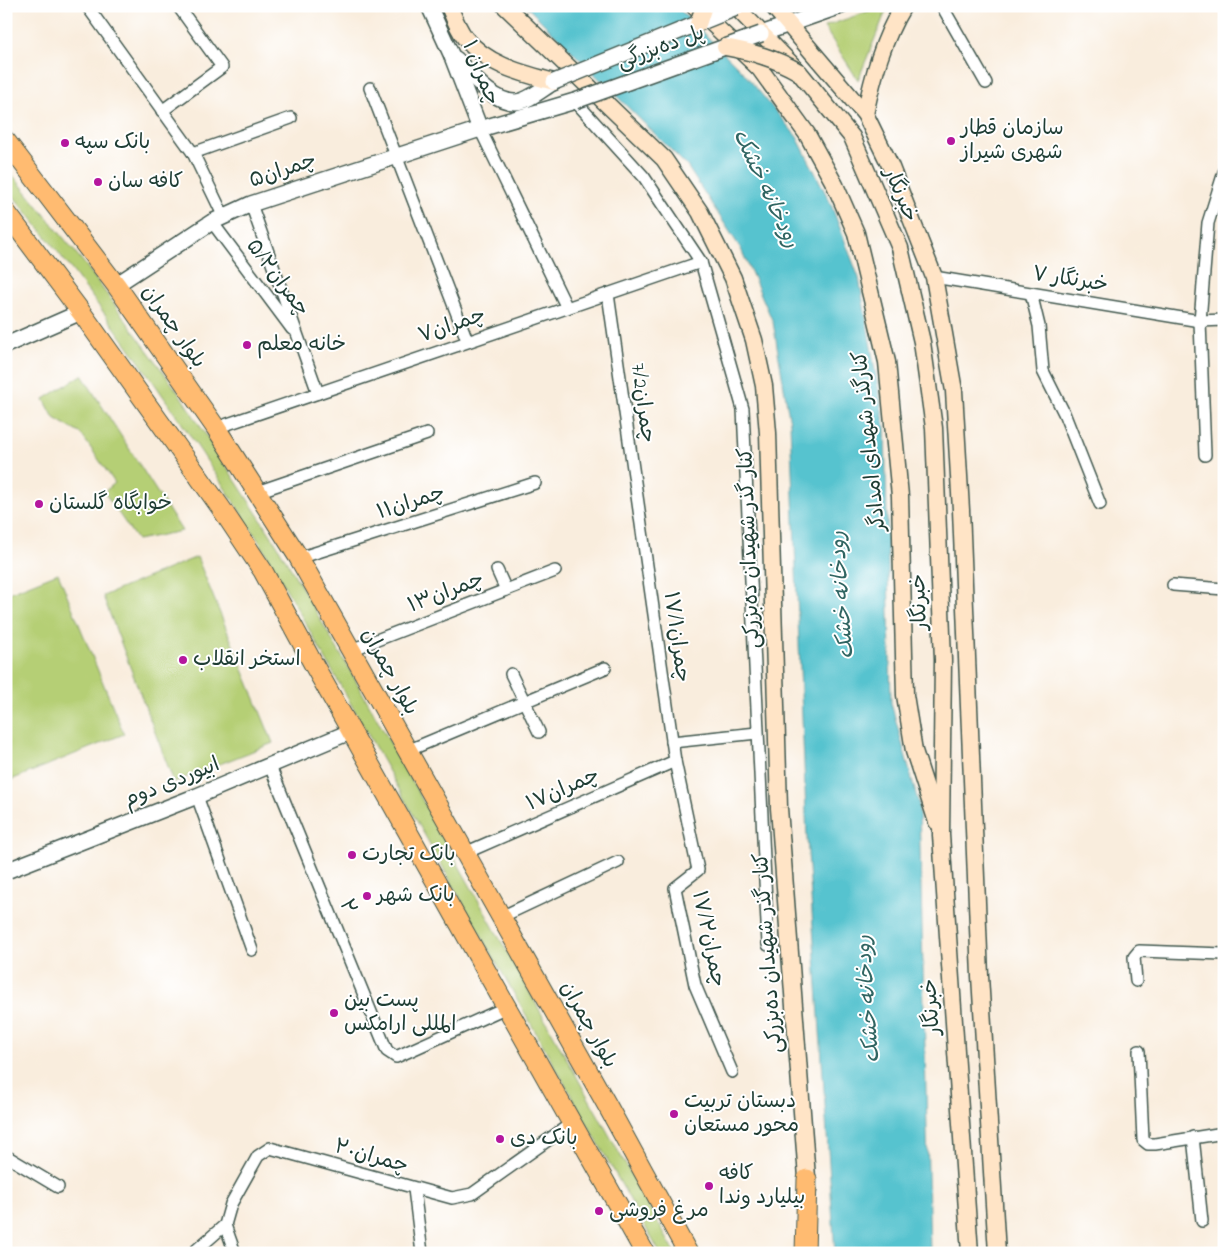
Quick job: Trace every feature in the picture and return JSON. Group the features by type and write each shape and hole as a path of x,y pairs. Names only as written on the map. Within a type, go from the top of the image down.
{"main road":[{"path":"449,6 464,37 487,58 516,72 554,82"},
{"name":"کنار گذر شهیدان ده‌بزرکی","path":"505,6 664,159 700,212 733,278 754,340 764,386 768,433 779,808 814,1253"},
{"name":"کنارگذر شهدای امدادگر","path":"694,6 760,69 807,134 835,185 856,232 887,362 900,496 905,695 914,751 941,835"},
{"path":"698,24 704,6"},
{"name":"خبرنگار","path":"773,6 865,114 890,166 934,277 954,391 980,976 998,1253"},
{"path":"865,114 873,76 890,31 903,6"},
{"name":"خبرنگار","path":"738,7 761,34 799,72 852,137 900,248 922,342 934,428 943,660 941,835 970,1253"},
{"path":"725,48 760,54 776,59 799,72"},
{"name":"بلوار چمران","path":"6,141 116,285 216,428 299,558 688,1253"},
{"path":"6,212 81,312 221,508 263,571 314,667 352,731 645,1253"},
{"path":"805,1253 807,1179"}],"street":[{"name":"چمران۵/۲","path":"87,6 192,153 218,219 299,338"},
{"path":"162,111 222,67 178,6"},
{"name":"چمران ۱","path":"428,6 450,54 480,129"},
{"name":"پل ده‌بزرگی","path":"480,129 575,101 841,6"},
{"path":"942,6 986,83"},
{"name":"پل ده‌بزرگی","path":"450,54 476,80 503,100 517,102 554,82 738,7"},
{"path":"370,88 468,340"},
{"path":"575,101 644,177 701,262 743,409 768,946"},
{"path":"192,153 291,118"},
{"path":"480,129 567,308"},
{"name":"چمران۵","path":"116,285 218,219 251,204 480,129"},
{"path":"1205,455 1200,321 1208,223 1224,172"},
{"name":"چمران۵/۲","path":"251,204 299,338"},
{"name":"چمران۷","path":"216,428 468,340 701,262"},
{"name":"۷ خبرنگار","path":"934,277 1200,321 1224,320"},
{"path":"1031,293 1039,326 1043,371 1064,414 1100,504"},
{"name":"7/2چمران","path":"608,294 640,518"},
{"path":"6,345 81,312"},
{"path":"299,338 318,393"},
{"path":"257,492 427,434"},
{"name":"چمران۱۱","path":"299,558 535,483"},
{"name":"چمران۱۷/۱","path":"640,518 675,761"},
{"path":"496,570 506,590"},
{"name":"چمران۱۳","path":"351,650 555,571"},
{"path":"1173,586 1224,589"},
{"path":"407,751 605,668"},
{"path":"511,674 538,732"},
{"name":"ابیوردی دوم","path":"6,872 197,796 352,731"},
{"path":"672,742 757,733"},
{"name":"چمران۱۷","path":"465,853 675,761"},
{"name":"چمران۱۷/۲","path":"675,761 698,870 675,888 694,985 732,1072"},
{"name":"۲","path":"270,766 387,1051 396,1057 507,1007"},
{"path":"197,796 252,950"},
{"path":"501,917 618,862"},
{"path":"1136,982 1134,957 1139,951 1224,954"},
{"path":"1139,1051 1143,1140 1148,1144 1224,1133"},
{"name":"چمران۲۰","path":"225,1225 231,1204 258,1156 270,1148 452,1198 472,1194 572,1123"},
{"path":"1193,1138 1202,1221"},
{"path":"6,1156 58,1187"},
{"path":"414,1189 422,1253"},
{"path":"194,1253 225,1225 235,1253"}],"green space":[{"path":"883,6 888,6 858,80 824,27"},
{"path":"6,167 84,263 180,395 276,543 352,674 675,1253 660,1253 262,546 140,362 75,274 6,187"},
{"path":"82,375 182,531 137,540 104,492 115,483 81,434 54,418 44,399"},
{"name":"استخر انقلاب","path":"197,557 273,743 174,782 103,596"},
{"path":"58,573 124,734 6,782 6,594"}],"water":[{"name":"رودخانه خشک","path":"526,6 676,6 743,72 797,137 830,202 859,278 885,428 891,703 919,805 930,1253 835,1253 807,838 790,423 773,322 741,249 687,166"}],"place":[{"name":"سازمان قطار شهری شیراز","path":"951,141"},
{"name":"بانک سپه","path":"65,143"},
{"name":"کافه سان","path":"98,182"},
{"name":"خانه معلم","path":"247,345"},
{"name":"خوابگاه گلستان","path":"39,504"},
{"name":"استخر انقلاب","path":"183,660"},
{"name":"بانک تجارت","path":"352,855"},
{"name":"بانک شهر","path":"367,896"},
{"name":"پست بین المللی ارامکس","path":"334,1013"},
{"name":"دبستان تربیت محور مستعان","path":"674,1114"},
{"name":"بانک دی","path":"500,1139"},
{"name":"کافه بیلیارد وندا","path":"709,1186"},
{"name":"مرغ فروشی","path":"599,1211"}]}
